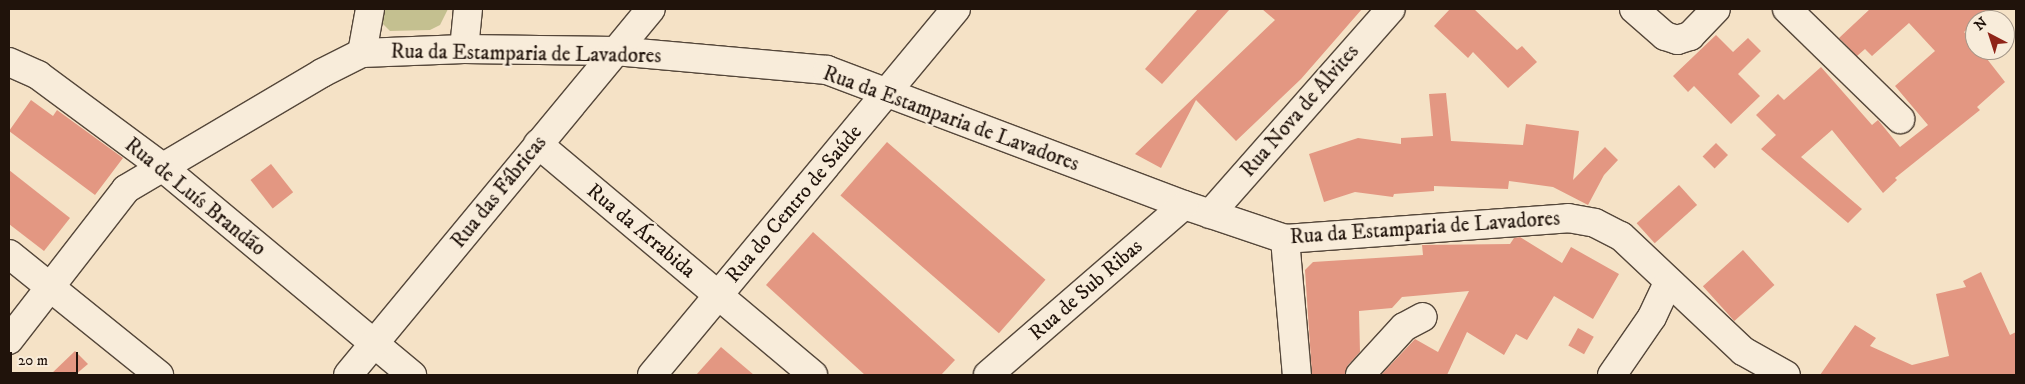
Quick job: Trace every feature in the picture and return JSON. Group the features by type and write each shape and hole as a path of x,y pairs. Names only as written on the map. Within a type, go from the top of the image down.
{"street":[{"path":"362,53 370,9"},
{"path":"464,49 468,9"},
{"name":"Rua das Fábricas","path":"348,375 650,9"},
{"name":"Rua do Centro de Saúde","path":"652,375 956,9"},
{"name":"Rua Nova de Alvites","path":"1197,210 1391,9"},
{"path":"1634,9 1665,36 1677,40 1690,36 1716,9"},
{"path":"1787,9 1900,119"},
{"name":"Rua da Estamparia de Lavadores","path":"9,340 53,287 126,189 161,166 322,73 362,53 464,49 615,51 827,70 889,91 1197,210 1285,239 1568,218 1595,223 1620,236 1668,283 1743,351 1782,374"},
{"name":"Rua de Luís Brandão","path":"9,62 38,75 161,166 374,343"},
{"name":"Rua da Árrabida","path":"538,144 814,375"},
{"name":"Rua de Sub Ribas","path":"988,375 1197,210"},
{"path":"1285,239 1297,375"},
{"path":"9,254 53,287 159,375"},
{"path":"1612,375 1652,317 1668,283"},
{"path":"1360,375 1404,327 1423,316"},
{"path":"374,343 412,375"}],"shaded area":[{"path":"382,9 448,9 440,25 430,30 390,31 381,22"}],"building":[{"path":"1198,9 1230,9 1162,84 1145,69"},
{"path":"1262,9 1362,9 1301,79 1236,141 1196,100 1161,168 1135,154 1275,20"},
{"path":"1450,9 1474,9 1517,50 1522,46 1537,62 1508,88 1473,52 1468,58 1434,26"},
{"path":"1870,9 1990,9 1965,10 1965,60 1988,60 2005,82 1977,107 1980,110 1895,178 1897,180 1883,193 1832,130 1801,157 1862,209 1848,223 1761,149 1776,135 1756,115 1778,94 1784,100 1821,67 1872,125 1878,120 1900,147 1928,125 1895,86 1935,51 1909,23 1872,56 1865,49 1857,56 1839,38"},
{"path":"1716,35 1733,52 1748,38 1761,51 1738,74 1760,96 1731,124 1694,86 1688,92 1673,76"},
{"path":"1446,93 1451,141 1523,145 1526,124 1579,131 1573,180 1605,147 1618,160 1604,175 1588,205 1553,187 1509,181 1508,189 1434,186 1434,191 1394,194 1393,197 1355,192 1324,202 1309,154 1358,138 1401,144 1401,138 1433,136 1429,94"},
{"path":"31,100 53,116 57,110 123,158 95,195 9,131"},
{"path":"887,142 1045,280 999,333 840,196"},
{"path":"1716,143 1728,155 1715,168 1703,156"},
{"path":"271,164 293,192 273,208 251,180"},
{"path":"9,170 70,218 44,251 9,224"},
{"path":"1679,185 1697,205 1655,243 1637,223"},
{"path":"813,232 955,360 941,375 865,375 766,285"},
{"path":"1520,237 1562,263 1571,247 1619,274 1593,319 1554,296 1527,340 1516,334 1504,355 1467,332 1447,375 1381,375 1415,339 1438,352 1469,291 1402,297 1392,308 1359,311 1360,352 1348,365 1345,375 1312,375 1305,270 1313,262 1423,255 1422,245 1510,244 1514,238"},
{"path":"1743,250 1774,285 1734,321 1703,286"},
{"path":"1981,272 2010,335 2016,332 2016,375 1820,375 1855,325 1876,338 1870,346 1912,365 1949,356 1936,294 1966,287 1963,281"},
{"path":"1578,328 1594,337 1584,354 1568,345"},
{"path":"721,347 754,375 696,375"},
{"path":"75,351 88,364 75,375 50,375"}]}
